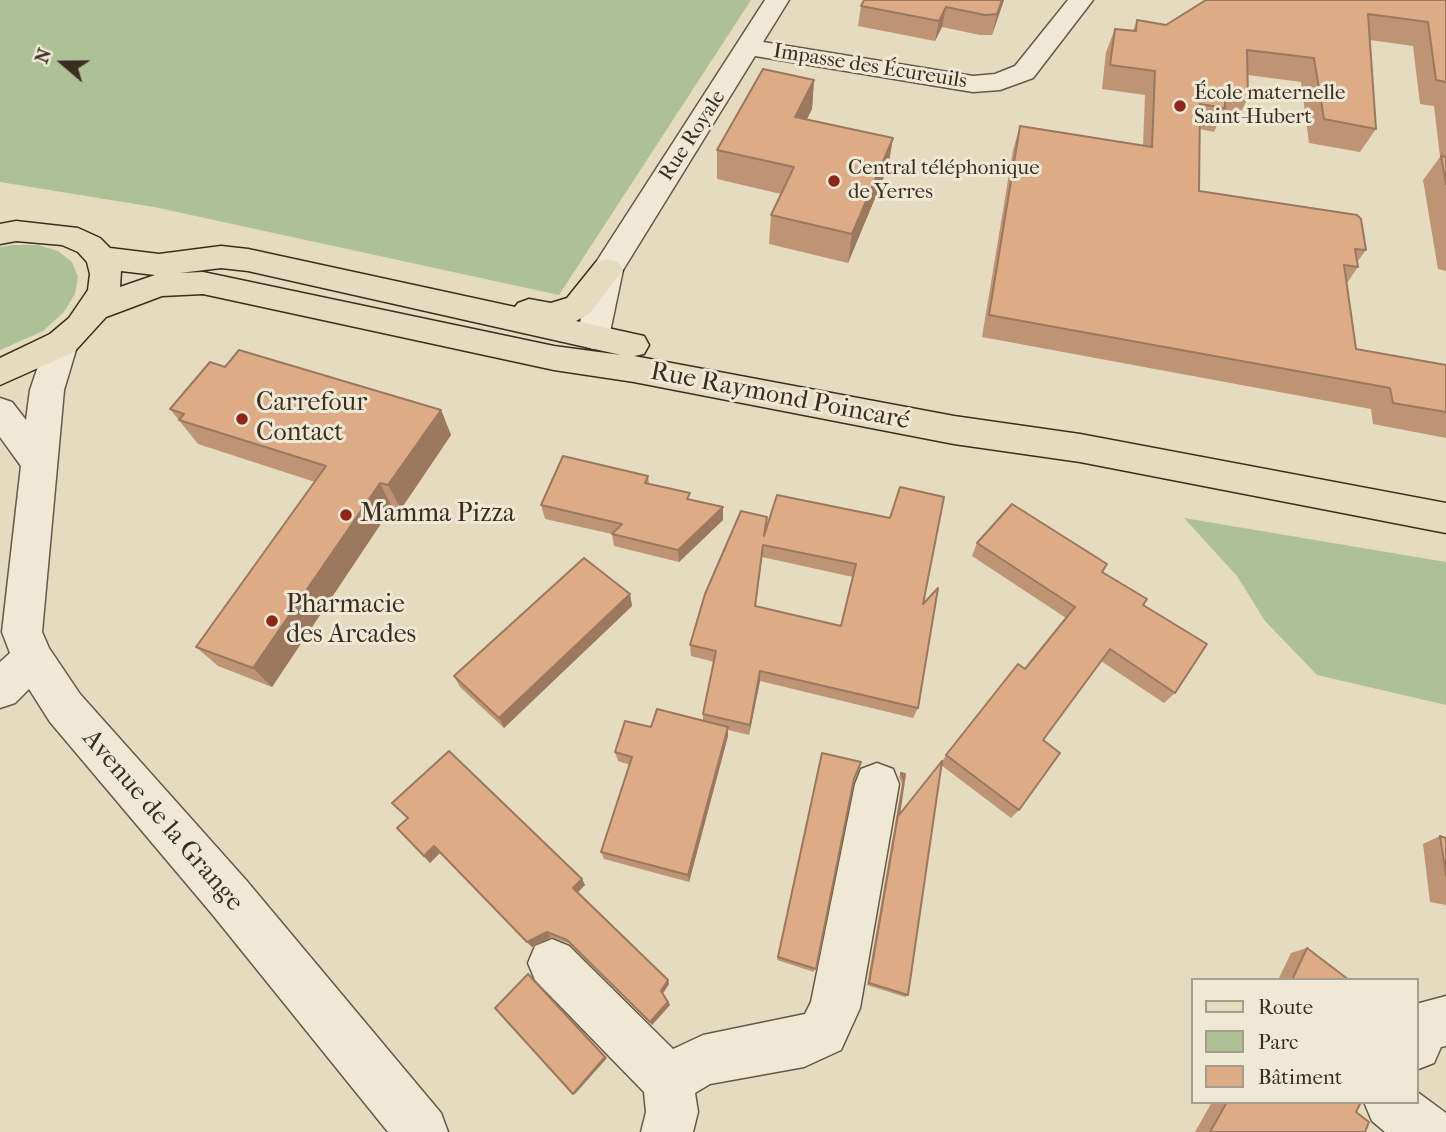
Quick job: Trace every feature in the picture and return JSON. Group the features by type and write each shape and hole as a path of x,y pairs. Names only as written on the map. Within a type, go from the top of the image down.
{"main road":[{"path":"0,234 16,231 68,235 89,245 101,258 105,282 95,309 62,343 0,372"},
{"name":"Rue Raymond Poincaré","path":"101,258 159,265 221,257 979,418 1080,448"},
{"name":"Rue Raymond Poincaré","path":"396,294 433,292 551,315 564,313 578,306 607,270"},
{"name":"Rue Raymond Poincaré","path":"95,309 159,285 203,284 554,358 634,369 954,430 1080,448 1446,519"},
{"name":"Rue Raymond Poincaré","path":"481,341 517,334 564,344 580,343 593,337"}],"street":[{"name":"Rue Royale","path":"607,270 777,0"},
{"name":"Impasse des Écureuils","path":"748,47 974,84 1000,82 1024,72 1081,0"},
{"path":"593,337 607,270"},
{"name":"Avenue de la Grange","path":"62,343 47,390 22,632 33,659 65,708 229,897 422,1132"},
{"path":"0,411 41,466"},
{"path":"0,689 33,659"},
{"path":"668,1080 703,1060 804,1042 823,1032 835,1008 877,784"},
{"path":"552,963 668,1080 672,1112 667,1132"},
{"path":"1418,1041 1425,1025 1446,1021"}],"green space":[{"path":"0,0 751,0 559,295 154,207 0,182"},
{"path":"38,245 58,251 72,262 78,277 75,294 63,313 43,331 0,350 0,247"},
{"path":"1184,518 1446,562 1446,705 1317,675 1265,621 1237,576"}],"building":[{"path":"864,0 1002,0 997,14 985,15 946,7 939,21 861,6"},
{"path":"1206,0 1446,0 1446,82 1436,80 1428,22 1368,14 1376,129 1324,119 1314,58 1247,50 1248,98 1225,95 1225,108 1200,104 1199,191 1357,215 1361,219 1366,250 1355,249 1358,267 1344,265 1356,349 1446,365 1446,412 1393,403 1390,388 989,315 1020,126 1152,147 1155,71 1110,65 1115,29 1136,31 1137,20 1166,25"},
{"path":"763,69 814,80 795,117 893,138 852,234 771,215 794,167 717,150"},
{"path":"1441,156 1446,157 1446,184"},
{"path":"239,350 441,410 388,485 380,483 253,668 196,647 326,466 179,420 184,414 170,409 210,362 225,367"},
{"path":"563,456 648,476 645,483 690,493 687,499 723,507 678,550 612,534 622,524 541,505"},
{"path":"900,487 944,497 923,604 938,588 918,708 760,671 750,725 703,714 716,651 690,645 705,594 741,511 767,517 764,536 777,495 890,518","holes":["763,545 856,564 841,626 755,606"]},
{"path":"1012,504 1107,564 1102,572 1147,599 1143,605 1207,644 1175,693 1110,649 1043,740 1060,753 1019,810 946,755 1018,664 1025,669 1075,607 977,543"},
{"path":"584,558 630,594 499,718 454,676"},
{"path":"657,709 728,727 688,875 601,852 632,757 615,752 625,721 651,727"},
{"path":"449,751 582,879 573,888 668,980 661,991 668,1002 650,1022 567,940 547,932 527,942 434,846 424,856 397,828 408,818 392,803"},
{"path":"822,753 861,762 854,779 816,969 778,957"},
{"path":"942,761 908,995 869,983 904,780 901,773 905,774 899,815"},
{"path":"1440,836 1446,838 1446,875"},
{"path":"1307,948 1346,978 1293,978"},
{"path":"528,974 605,1057 573,1094 495,1008"},
{"path":"1226,1104 1360,1104 1356,1112 1369,1122 1365,1132 1210,1132"}],"place":[{"name":"École maternelle Saint-Hubert","path":"1180,106"},
{"name":"Central téléphonique de Yerres","path":"834,181"},
{"name":"Carrefour Contact","path":"242,419"},
{"name":"Mamma Pizza","path":"346,515"},
{"name":"Pharmacie des Arcades","path":"272,621"}]}
